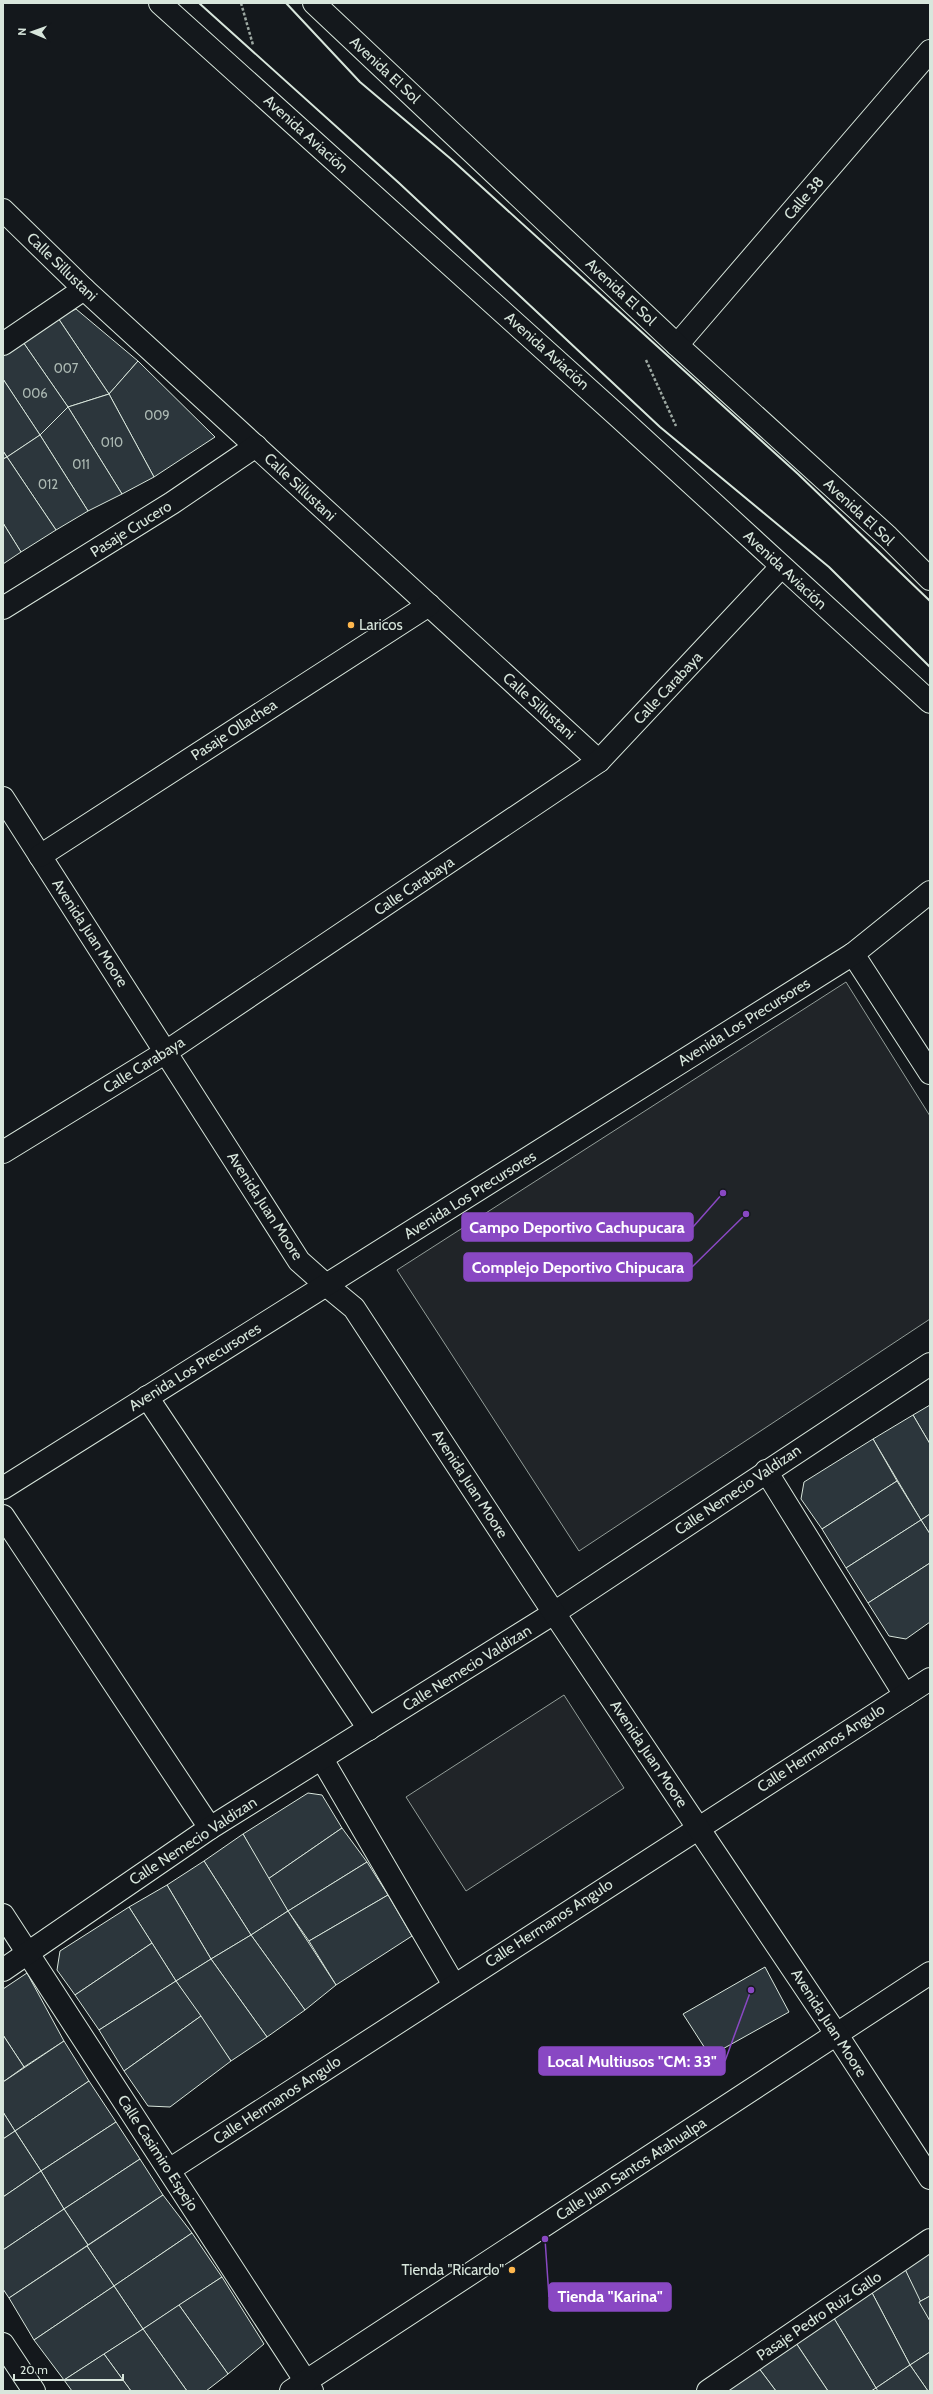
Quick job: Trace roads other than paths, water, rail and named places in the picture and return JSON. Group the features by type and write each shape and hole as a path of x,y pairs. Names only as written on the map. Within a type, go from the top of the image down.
{"street":[{"name":"Avenida Aviación","path":"160,3 668,462 930,702"},
{"name":"Avenida El Sol","path":"314,3 650,320 888,537 930,579"},
{"name":"Calle 38","path":"677,345 930,51"},
{"name":"Calle Sillustani","path":"3,210 84,289 600,761"},
{"path":"3,344 84,289"},
{"name":"Pasaje Crucero","path":"3,608 172,503 256,446"},
{"name":"Calle Carabaya","path":"3,1152 166,1052 600,761 781,567"},
{"name":"Pasaje Ollachea","path":"40,856 429,605"},
{"name":"Avenida Juan Moore","path":"3,798 299,1261 354,1308 554,1612 837,2035 930,2178"},
{"name":"Avenida Los Precursores","path":"3,1488 853,954 930,892"},
{"path":"853,954 930,1073"},
{"name":"Calle Nemecio Valdizan","path":"3,1970 210,1828 554,1612 930,1364"},
{"path":"147,1397 369,1729"},
{"path":"766,1471 905,1695"},
{"path":"3,1516 210,1828"},
{"name":"Calle Hermanos Angulo","path":"169,2170 698,1827 930,1679"},
{"path":"322,1759 454,1985"},
{"name":"Calle Casimiro Espejo","path":"3,1915 169,2170 303,2388"},
{"name":"Calle Juan Santos Atahualpa","path":"303,2388 930,1973"},
{"name":"Pasaje Pedro Ruiz Gallo","path":"708,2391 930,2240"},
{"path":"3,2344 34,2391"}],"place":[{"name":"Laricos","path":"351,625"},
{"name":"Campo Deportivo Cachupucara","path":"723,1193"},
{"name":"Complejo Deportivo Chipucara","path":"746,1214"},
{"name":"Local Multiusos \"CM: 33\"","path":"751,1990"},
{"name":"Tienda \"Karina\"","path":"545,2239"},
{"name":"Tienda \"Ricardo\"","path":"512,2270"}]}
